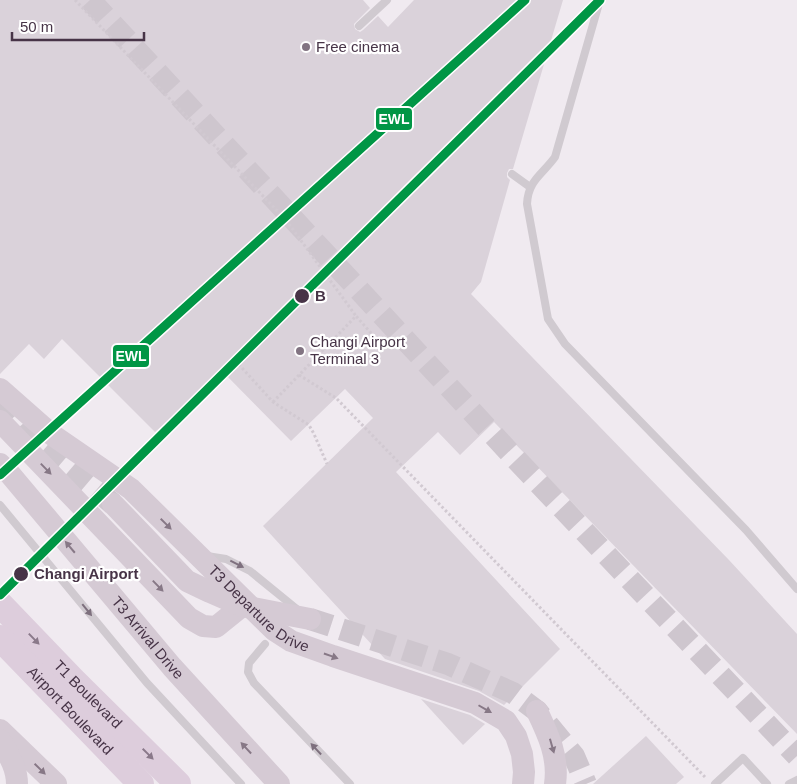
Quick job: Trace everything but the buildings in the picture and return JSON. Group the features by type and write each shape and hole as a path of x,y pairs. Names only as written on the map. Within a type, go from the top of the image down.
{"highway":[{"name":"T1 Boulevard","path":"0,604 178,784"},
{"name":"Airport Boulevard","path":"0,638 141,784"}],"main road":[{"name":"T3 Departure Drive","path":"0,389 51,434 131,489 274,630 290,641 475,703 506,721 516,736 522,754 524,784"},
{"path":"0,421 189,618 203,626 216,626 242,606"},
{"name":"T3 Arrival Drive","path":"0,464 172,667 280,784"},
{"path":"113,504 160,549 187,581 242,606 310,619"},
{"path":"537,711 554,755 555,784"},
{"path":"0,730 56,784"},
{"path":"0,740 11,759 17,776 17,784"}],"lane":[{"path":"359,26 387,0"},
{"path":"600,0 555,157 535,179 527,196 548,319 565,344 746,530 797,589"},
{"path":"512,174 530,187"},
{"path":"0,505 146,683 241,784"},
{"path":"184,552 226,558 250,570 310,619"},
{"path":"265,644 248,663 248,672 254,683 350,784"},
{"path":"713,784 743,758 767,784"},
{"path":"789,784 797,780"}],"path":[{"path":"74,0 286,220 356,316 385,349"},
{"path":"273,402 356,316"},
{"path":"232,357 273,402 309,425 327,464"},
{"path":"299,375 336,398 713,784"}],"tunnel":[{"path":"90,0 512,455 797,756"},
{"path":"0,400 27,431 113,504"},
{"path":"310,619 448,664 513,693 537,711 574,756 586,784"}],"transit line":[{"name":"EWL","path":"0,475 525,0"},
{"name":"EWL","path":"0,595 600,0"}],"place":[{"name":"Free cinema","path":"306,47"},
{"name":"B","path":"302,296"},
{"name":"Changi Airport Terminal 3","path":"300,351"},
{"name":"Changi Airport","path":"21,574"}]}
